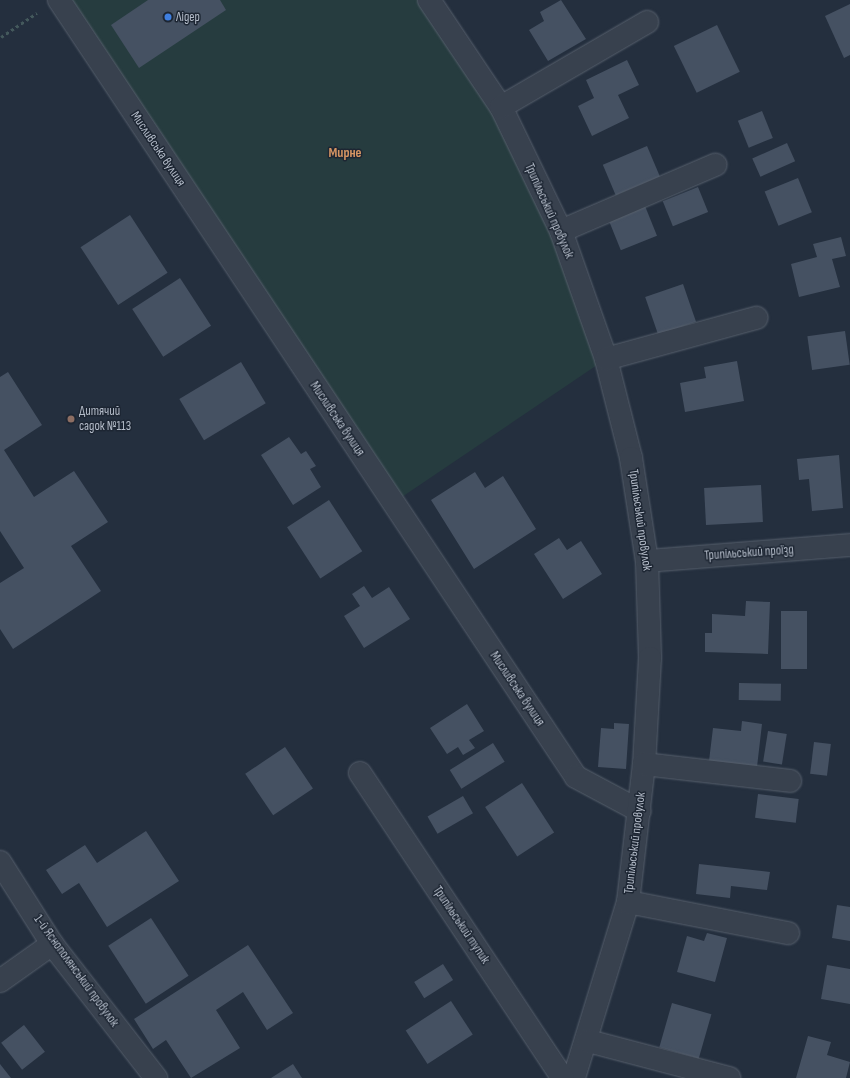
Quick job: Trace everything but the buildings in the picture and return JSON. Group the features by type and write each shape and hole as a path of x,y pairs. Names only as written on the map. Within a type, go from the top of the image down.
{"street":[{"name":"Мисливська вулиця","path":"59,0 576,777 640,811"},
{"name":"Трипільський провулок","path":"429,0 501,107 561,231 606,359 631,458 647,561 650,658 640,811 628,902 588,1041 574,1078"},
{"path":"501,107 648,22"},
{"path":"561,231 715,165"},
{"path":"606,359 756,318"},
{"name":"Трипільський проїзд","path":"647,561 850,546"},
{"path":"644,764 790,781"},
{"name":"Трипільський тупик","path":"360,773 563,1078"},
{"name":"1-й Яснополянський провулок","path":"0,862 52,944 156,1078"},
{"path":"628,902 788,933"},
{"path":"0,981 52,944"},
{"path":"588,1041 729,1078"}],"path":[{"path":"1,37 40,10"}],"green space":[{"path":"59,0 429,0 501,107 606,359 393,503"}],"place":[{"name":"Лідер","path":"168,17"},
{"name":"Дитячий садок №113","path":"71,419"}],"district":[{"name":"Мирне","path":"345,153"}]}
